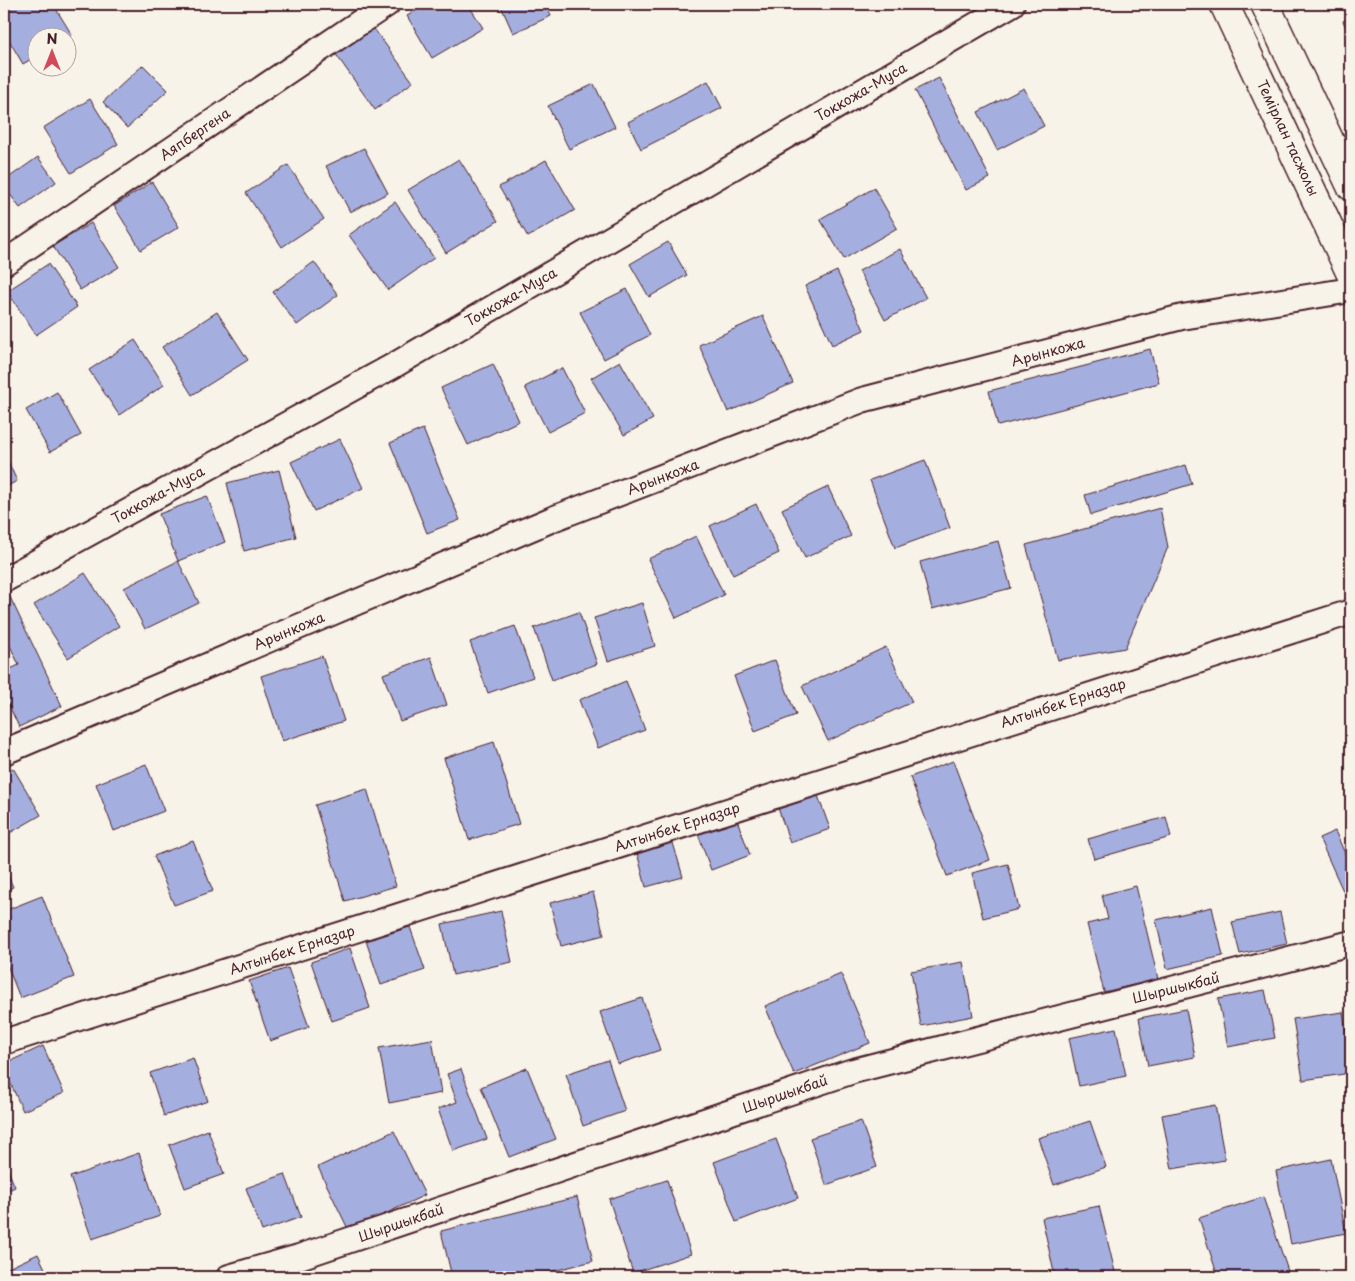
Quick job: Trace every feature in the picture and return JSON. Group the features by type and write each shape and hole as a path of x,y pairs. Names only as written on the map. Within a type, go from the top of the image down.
{"main road":[{"name":"Темірлан тасжолы","path":"1224,4 1351,274"},
{"path":"1273,9 1345,156 1351,186"}],"street":[{"name":"Аяпбергена","path":"4,263 387,4"},
{"name":"Токкожа-Муса","path":"4,580 393,366 1012,4"},
{"name":"Арынкожа","path":"4,752 555,518 862,400 1182,317 1351,290"},
{"name":"Алтынбек Ерназар","path":"4,1042 1351,612"},
{"name":"Шыршыкбай","path":"229,1277 309,1254 853,1071 1351,943"}],"building":[{"path":"4,4 53,4 68,28 28,28 28,61 23,64 4,32"},
{"path":"428,4 468,4 483,28 432,58 407,16"},
{"path":"500,4 545,4 551,16 513,33"},
{"path":"1351,17 1351,39 1343,21"},
{"path":"372,26 413,82 375,110 335,53"},
{"path":"143,65 168,90 127,128 103,102"},
{"path":"939,78 990,178 966,190 915,90"},
{"path":"708,81 722,108 641,149 628,122"},
{"path":"594,84 615,127 569,149 548,106"},
{"path":"1024,88 1044,126 997,150 978,112"},
{"path":"90,99 118,144 71,173 43,128"},
{"path":"364,148 388,193 350,212 326,166"},
{"path":"38,157 56,182 20,208 4,186 4,181"},
{"path":"459,159 498,221 446,253 408,190"},
{"path":"546,160 575,210 528,237 499,187"},
{"path":"288,165 324,219 282,247 246,193"},
{"path":"152,182 179,227 141,250 114,206"},
{"path":"874,188 897,228 844,259 820,219"},
{"path":"395,202 434,258 388,290 349,235"},
{"path":"91,223 119,267 80,290 53,246"},
{"path":"668,242 687,275 649,297 630,264"},
{"path":"900,249 926,298 885,320 859,271"},
{"path":"314,262 338,295 297,325 273,292"},
{"path":"48,264 77,307 36,335 7,291"},
{"path":"837,271 864,330 832,345 805,286"},
{"path":"627,289 650,335 604,359 580,312"},
{"path":"217,312 248,360 192,395 162,347"},
{"path":"763,316 793,383 728,412 699,345"},
{"path":"135,340 164,385 119,415 89,370"},
{"path":"1150,349 1159,383 998,426 989,391"},
{"path":"620,361 653,419 624,435 591,378"},
{"path":"493,364 519,421 468,445 441,388"},
{"path":"562,368 585,413 548,432 525,387"},
{"path":"57,392 81,435 50,452 26,410"},
{"path":"423,429 460,520 427,533 390,443"},
{"path":"340,439 363,488 314,511 291,462"},
{"path":"4,453 17,481 4,488"},
{"path":"925,460 950,528 895,548 870,480"},
{"path":"1186,465 1192,484 1091,515 1085,495"},
{"path":"279,470 296,537 244,551 227,483"},
{"path":"828,487 851,536 805,558 782,509"},
{"path":"207,496 225,542 178,561 159,514"},
{"path":"756,504 779,553 733,575 710,526"},
{"path":"1160,508 1168,547 1125,648 1058,660 1026,545"},
{"path":"696,536 724,595 676,618 648,559"},
{"path":"998,541 1011,588 932,609 920,562"},
{"path":"178,561 199,603 145,629 124,588"},
{"path":"85,573 119,626 68,658 34,605"},
{"path":"10,597 62,706 19,727 4,695 4,672 19,665 4,633 4,600"},
{"path":"642,603 655,646 608,661 594,618"},
{"path":"579,612 597,664 552,680 534,628"},
{"path":"515,626 533,677 488,693 470,642"},
{"path":"886,647 912,702 828,741 802,686"},
{"path":"322,656 344,721 282,741 261,676"},
{"path":"431,657 447,705 400,721 383,674"},
{"path":"775,660 796,715 755,731 734,676"},
{"path":"626,681 645,730 598,748 579,700"},
{"path":"494,742 519,824 469,840 444,758"},
{"path":"953,761 990,860 947,876 910,777"},
{"path":"146,764 164,811 114,831 96,784"},
{"path":"13,768 41,815 8,834 4,826 4,774"},
{"path":"367,789 396,886 345,901 315,805"},
{"path":"817,793 830,829 790,843 778,808"},
{"path":"1166,817 1171,837 1094,859 1088,839"},
{"path":"737,820 750,855 711,870 698,834"},
{"path":"1335,831 1351,867 1351,890 1344,893 1319,838"},
{"path":"671,836 683,877 646,887 635,845"},
{"path":"193,841 213,891 174,905 154,856"},
{"path":"1008,864 1019,909 983,918 972,873"},
{"path":"4,866 13,887 4,891"},
{"path":"1136,886 1158,979 1104,992 1087,924 1108,919 1102,895"},
{"path":"593,892 604,935 561,946 550,903"},
{"path":"42,896 74,977 20,998 4,957 4,911"},
{"path":"1212,907 1223,956 1167,969 1156,920"},
{"path":"501,911 512,962 453,975 442,924"},
{"path":"1280,912 1287,944 1240,954 1232,922"},
{"path":"410,927 425,970 381,985 366,941"},
{"path":"350,948 370,1008 332,1021 311,962"},
{"path":"963,962 973,1016 921,1026 911,971"},
{"path":"288,968 309,1027 270,1041 249,981"},
{"path":"841,974 870,1043 794,1074 765,1006"},
{"path":"1265,990 1275,1038 1228,1047 1218,999"},
{"path":"642,998 660,1050 618,1064 600,1012"},
{"path":"1186,1009 1195,1057 1148,1066 1139,1018"},
{"path":"1343,1012 1351,1073 1303,1080 1293,1019"},
{"path":"1116,1028 1126,1076 1079,1086 1069,1038"},
{"path":"432,1039 441,1093 389,1103 379,1048"},
{"path":"43,1046 64,1093 23,1111 4,1069 4,1064"},
{"path":"193,1058 208,1101 164,1116 150,1073"},
{"path":"608,1060 625,1111 583,1126 566,1074"},
{"path":"527,1068 556,1139 509,1157 481,1087"},
{"path":"461,1069 487,1139 453,1151 438,1109 457,1102 447,1074"},
{"path":"1215,1105 1225,1160 1172,1169 1162,1115"},
{"path":"861,1121 877,1167 826,1185 810,1138"},
{"path":"1090,1121 1106,1167 1054,1185 1038,1138"},
{"path":"208,1130 224,1174 185,1188 169,1145"},
{"path":"394,1131 425,1195 349,1231 318,1167"},
{"path":"776,1139 798,1198 736,1222 714,1162"},
{"path":"139,1153 160,1216 92,1239 70,1177"},
{"path":"1331,1159 1346,1233 1291,1244 1276,1171"},
{"path":"4,1160 15,1187 4,1192"},
{"path":"285,1174 301,1217 262,1231 246,1188"},
{"path":"667,1180 691,1254 633,1273 609,1199"},
{"path":"577,1197 593,1261 529,1277 452,1277 441,1231"},
{"path":"1263,1197 1290,1277 1218,1277 1199,1218"},
{"path":"1099,1206 1116,1276 1055,1277 1042,1218"},
{"path":"38,1254 49,1277 7,1277 4,1270"}]}
